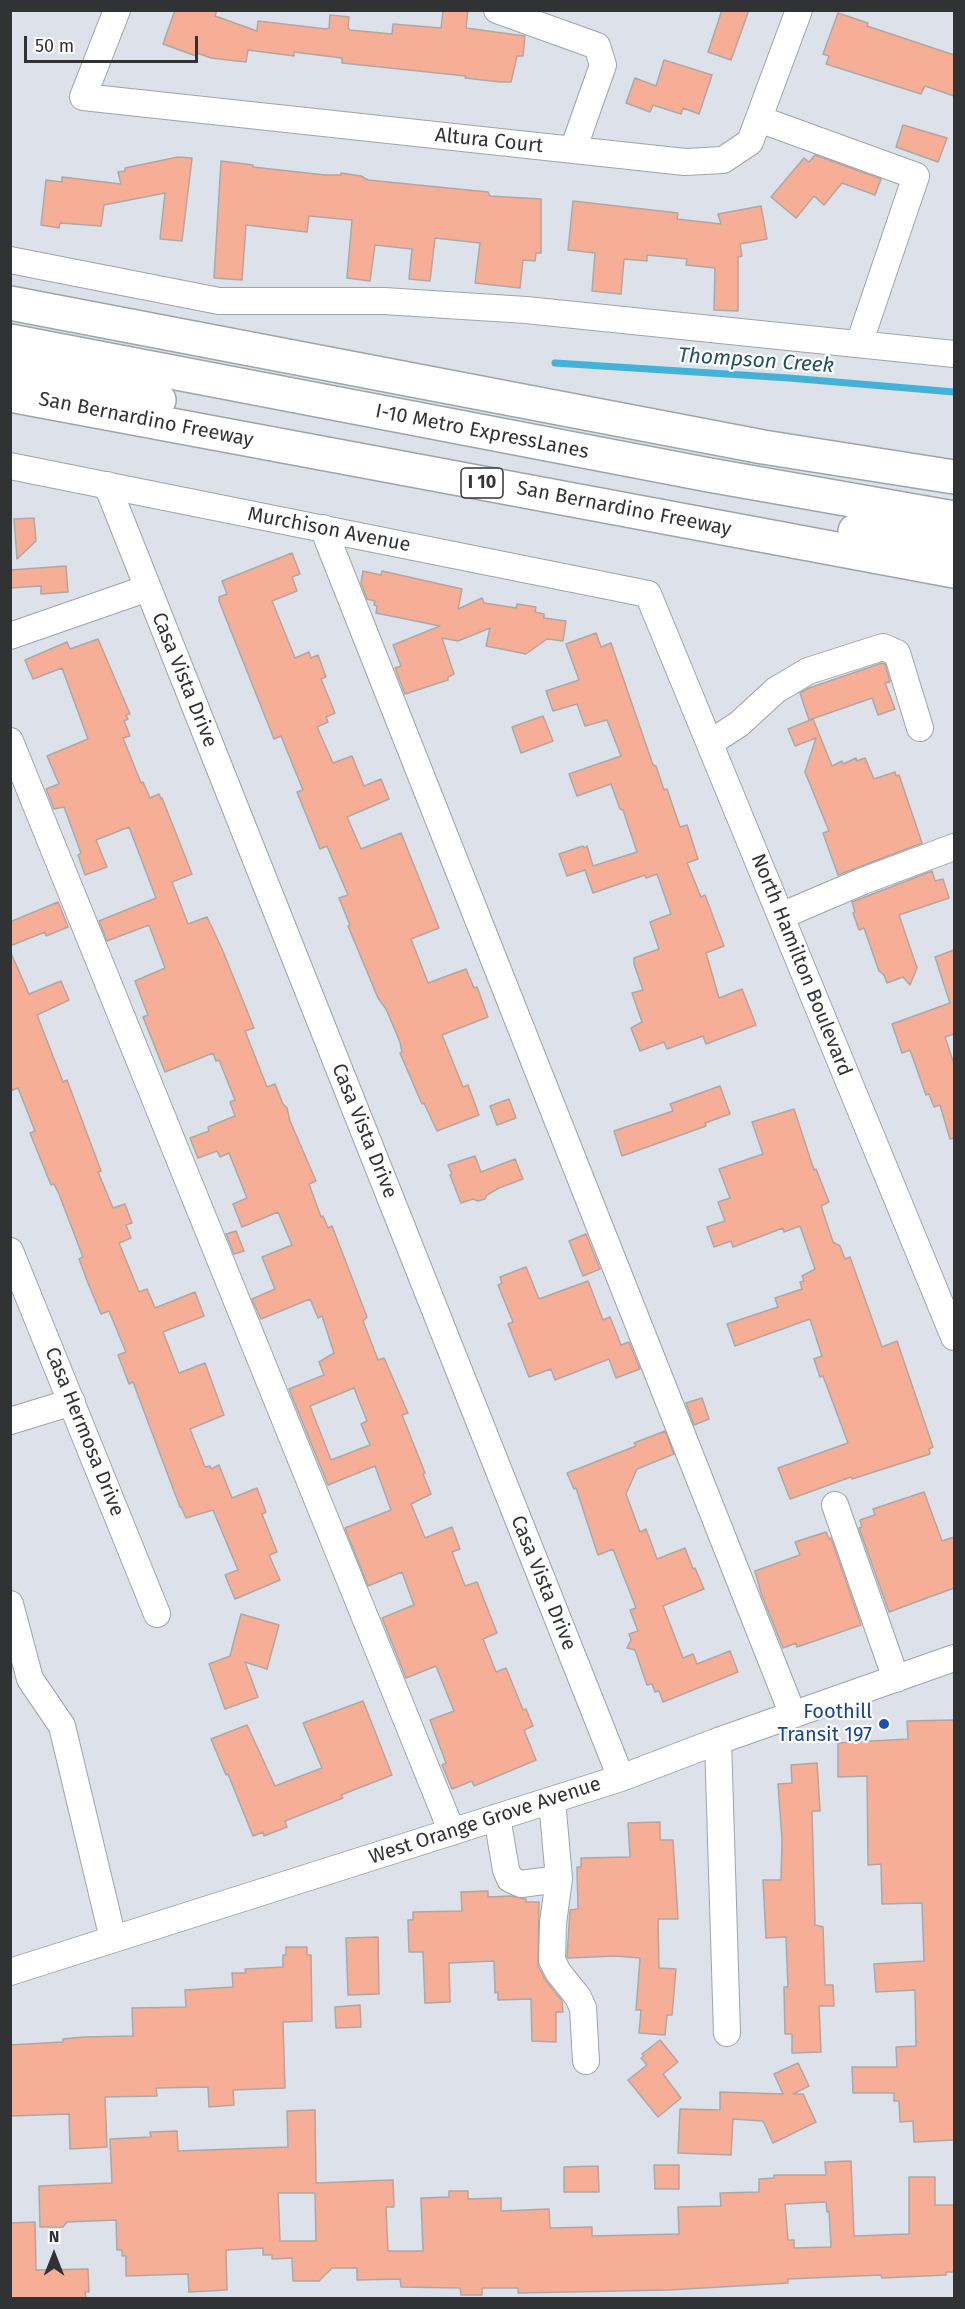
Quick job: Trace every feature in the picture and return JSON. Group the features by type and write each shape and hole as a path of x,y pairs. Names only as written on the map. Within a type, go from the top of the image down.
{"highway":[{"path":"10,303 763,447 954,477"},
{"name":"I-10 Metro ExpressLanes","path":"10,341 720,477 954,518"},
{"name":"I-10 Metro ExpressLanes","path":"10,370 750,513 879,535 954,543"},
{"name":"San Bernardino Freeway","path":"10,395 954,571"}],"street":[{"name":"Altura Court","path":"117,10 83,97 685,162 723,160 750,142 799,10"},
{"path":"497,10 597,46 603,65 573,150"},
{"path":"759,119 916,176 859,344"},
{"path":"10,260 219,301 384,301 526,310 954,354"},
{"name":"Murchison Avenue","path":"10,466 648,594"},
{"name":"Casa Vista Drive","path":"107,485 621,1778"},
{"path":"323,528 793,1715"},
{"path":"10,636 148,588"},
{"name":"North Hamilton Boulevard","path":"648,594 954,1337"},
{"path":"710,743 739,724 776,690 808,671 883,647 897,653 920,728"},
{"path":"10,741 452,1832"},
{"path":"781,916 863,881 954,848"},
{"name":"Casa Hermosa Drive","path":"10,1251 157,1614"},
{"path":"10,1421 72,1402"},
{"path":"835,1506 896,1678"},
{"path":"10,1604 30,1679 62,1726 113,1939"},
{"name":"West Orange Grove Avenue","path":"10,1972 621,1778 718,1741 954,1658"},
{"path":"718,1741 726,2033"},
{"path":"552,1800 559,1879 553,1923 552,1960 583,2008 586,2061"},
{"path":"497,1817 506,1870 510,1879 521,1884 559,1879"}],"building":[{"path":"175,10 217,10 215,16 257,31 258,21 326,29 329,28 330,15 349,17 348,28 350,30 392,34 393,24 441,28 443,10 468,10 466,28 525,36 523,56 517,56 511,82 342,63 342,58 294,52 294,56 248,50 246,62 211,58 197,53 196,56 163,44"},
{"path":"722,10 749,10 731,60 708,52"},
{"path":"838,13 868,23 867,26 954,55 954,96 925,86 921,94 826,64 829,56 823,54"},
{"path":"664,60 712,75 699,114 683,108 681,114 653,105 650,112 626,103 635,78 656,86"},
{"path":"903,125 947,138 938,162 896,147"},
{"path":"815,155 881,179 875,195 842,183 824,205 814,196 796,218 771,197 804,158 809,162"},
{"path":"178,157 192,158 182,241 160,239 165,193 104,205 101,226 60,223 59,228 41,225 46,180 62,182 62,177 121,184 118,172 125,171 125,168"},
{"path":"221,161 253,165 253,167 325,175 341,175 341,173 361,176 368,180 488,192 490,196 541,199 541,253 536,253 535,261 523,260 520,288 475,283 480,243 435,238 430,281 409,279 412,249 375,245 370,281 347,278 352,220 309,216 307,232 246,225 242,280 214,278"},
{"path":"573,201 678,213 677,219 721,224 718,214 761,206 767,239 740,244 742,256 738,257 738,311 714,310 715,268 686,265 687,259 647,255 647,261 624,259 621,294 592,291 595,253 568,250"},
{"path":"34,518 36,541 17,559 14,519"},
{"path":"292,553 300,574 292,577 297,591 272,601 295,658 309,652 311,658 318,655 326,677 321,679 335,713 326,717 328,722 317,727 333,763 352,756 364,786 381,779 389,799 347,817 361,849 401,833 439,928 411,939 428,983 466,969 474,988 477,987 488,1017 442,1035 463,1087 468,1085 479,1115 437,1131 424,1103 422,1104 400,1053 402,1052 400,1042 386,1009 378,998 348,926 350,925 339,898 348,895 327,846 320,849 297,792 303,790 281,736 274,739 219,601 219,597 227,594 222,581"},
{"path":"66,566 68,592 41,594 41,586 10,588 10,570"},
{"path":"363,571 381,575 382,571 462,589 458,609 482,598 484,603 516,608 517,604 536,607 535,612 544,614 544,618 566,621 563,641 547,639 526,654 486,646 490,628 458,641 442,638 454,674 448,677 448,680 405,694 395,668 401,666 393,645 440,626 376,613 375,601 367,599 361,583"},
{"path":"596,633 601,647 611,643 653,765 656,766 664,790 667,789 680,827 687,825 698,859 687,863 701,897 705,895 724,946 706,953 719,998 742,989 756,1025 706,1044 703,1036 667,1049 664,1042 640,1051 631,1028 642,1022 632,993 643,990 634,958 659,949 650,922 671,914 657,874 646,878 645,875 593,893 585,870 567,876 559,854 587,846 593,866 637,852 623,810 620,809 611,784 577,796 569,774 621,756 607,720 585,726 577,704 553,711 546,691 579,680 566,644"},
{"path":"98,639 130,714 126,715 128,719 124,721 130,736 123,738 141,783 143,782 150,798 159,794 162,798 192,874 172,882 188,924 207,917 222,949 254,1028 245,1031 267,1087 275,1084 287,1108 290,1121 316,1181 309,1184 321,1217 323,1216 328,1228 332,1226 367,1317 363,1321 378,1360 384,1358 408,1413 402,1415 431,1494 411,1504 425,1538 452,1527 460,1549 452,1552 465,1586 477,1582 497,1633 483,1639 496,1672 506,1668 523,1710 526,1709 533,1726 524,1730 536,1760 474,1786 472,1781 452,1789 442,1765 446,1763 430,1720 454,1711 436,1666 406,1678 382,1618 414,1605 402,1572 368,1586 345,1528 391,1510 375,1466 328,1485 289,1389 324,1375 319,1362 334,1353 322,1316 318,1318 310,1299 261,1319 252,1299 275,1289 262,1257 292,1245 278,1212 242,1227 233,1204 247,1198 229,1153 220,1157 217,1151 198,1158 190,1138 209,1131 208,1127 235,1116 230,1102 235,1100 219,1060 216,1061 213,1053 165,1072 143,1017 148,1015 135,981 165,968 149,925 107,941 99,921 156,898 129,827 96,840 107,867 85,875 78,855 81,853 64,807 54,809 46,789 59,784 47,756 88,739 62,668 33,679 25,660 67,642 70,649","holes":["354,1388 367,1421 361,1424 370,1445 331,1460 310,1406"]},
{"path":"882,663 885,664 890,682 885,683 895,709 878,715 872,698 809,720 800,693"},
{"path":"543,716 553,741 521,753 512,727"},
{"path":"813,719 832,766 842,761 843,764 856,758 857,761 865,758 874,779 895,772 896,776 899,775 922,843 838,875 823,833 829,831 805,772 816,738 795,746 788,729"},
{"path":"932,871 935,881 943,879 949,898 899,915 917,968 910,985 903,977 887,983 884,975 879,971 864,928 859,930 852,902"},
{"path":"58,902 68,927 46,936 45,932 10,946 10,922"},
{"path":"954,950 954,1034 945,1037 954,1064 954,1138 950,1139 940,1105 934,1107 929,1094 926,1095 910,1050 902,1053 892,1024 950,1003 935,957"},
{"path":"10,951 29,994 61,981 69,1000 37,1015 63,1082 67,1080 101,1171 98,1172 113,1208 125,1204 132,1223 126,1225 131,1238 119,1243 139,1292 147,1289 155,1308 195,1292 204,1316 163,1332 179,1373 205,1363 224,1415 190,1429 205,1467 210,1466 211,1469 219,1465 232,1498 257,1488 266,1512 262,1514 277,1552 269,1555 280,1580 235,1599 225,1575 238,1570 213,1510 186,1518 180,1507 133,1382 129,1384 118,1355 126,1352 109,1311 101,1314 88,1283 79,1259 83,1257 59,1194 54,1184 51,1185 30,1133 35,1131 18,1088 10,1091"},
{"path":"720,1086 730,1114 705,1123 706,1126 622,1156 614,1131 673,1111 670,1104"},
{"path":"509,1099 516,1118 497,1125 490,1106"},
{"path":"794,1109 814,1170 816,1169 829,1202 821,1206 833,1242 840,1246 845,1259 850,1257 882,1347 897,1341 933,1447 929,1449 930,1454 852,1479 851,1477 790,1499 778,1468 848,1443 823,1376 820,1377 814,1359 822,1356 810,1319 735,1346 727,1324 778,1307 775,1298 802,1289 800,1282 804,1281 802,1276 815,1269 800,1226 784,1232 783,1228 733,1247 731,1241 714,1247 707,1227 725,1221 718,1202 730,1198 719,1169 763,1154 752,1122"},
{"path":"475,1156 481,1172 515,1159 523,1179 499,1188 487,1195 485,1199 478,1201 473,1199 461,1203 448,1165"},
{"path":"236,1231 244,1251 234,1254 226,1234"},
{"path":"586,1234 600,1269 583,1276 569,1241"},
{"path":"526,1267 539,1299 588,1281 603,1320 610,1317 621,1345 629,1342 640,1369 616,1378 609,1359 555,1380 551,1369 529,1377 508,1324 513,1322 498,1285 502,1283 500,1277"},
{"path":"702,1398 709,1419 694,1425 686,1403"},
{"path":"665,1431 674,1454 637,1469 626,1494 640,1532 646,1529 657,1559 685,1548 704,1589 663,1606 683,1658 693,1654 697,1664 730,1651 738,1672 663,1702 659,1691 655,1692 652,1684 647,1685 635,1650 627,1648 631,1640 629,1634 638,1631 630,1610 636,1608 613,1549 598,1555 576,1488 574,1489 567,1473 636,1446 634,1443"},
{"path":"924,1492 942,1541 954,1537 954,1588 889,1612 859,1528 862,1527 860,1520 875,1515 873,1509"},
{"path":"826,1532 829,1539 831,1538 861,1625 797,1647 796,1643 783,1648 761,1593 755,1571 800,1555 795,1542"},
{"path":"241,1614 279,1625 267,1669 245,1662 258,1697 225,1709 209,1664 230,1656"},
{"path":"363,1701 392,1775 285,1821 287,1827 264,1836 263,1832 253,1836 211,1739 247,1725 275,1786 322,1768 303,1723"},
{"path":"954,1720 954,2140 914,2142 913,2121 900,2122 899,2101 894,2101 894,2093 853,2093 852,2067 897,2067 896,2047 916,2046 915,1990 876,1992 874,1964 924,1961 922,1903 882,1904 881,1864 868,1865 867,1776 838,1777 838,1743 908,1739 907,1721"},
{"path":"817,1763 820,1811 812,1811 815,1925 823,1927 825,1985 833,1985 834,2006 819,2006 821,2052 792,2053 792,2034 785,2034 784,1987 788,1987 786,1937 766,1938 763,1880 781,1880 782,1840 778,1784 792,1783 791,1765"},
{"path":"660,1822 660,1840 673,1840 678,1919 658,1919 659,1968 676,1969 672,2015 667,2015 665,2035 639,2033 641,2010 636,2010 640,1958 567,1957 570,1910 578,1909 577,1867 581,1867 581,1858 630,1857 628,1823"},
{"path":"488,1891 488,1897 511,1896 526,1899 526,1902 539,1902 538,1966 546,1981 562,2001 563,2012 556,2012 556,2042 532,2041 531,1999 498,2000 498,1992 495,1993 494,1961 449,1963 450,2002 425,2003 423,1952 409,1952 408,1920 413,1920 413,1912 462,1911 461,1892"},
{"path":"378,1937 379,1994 348,1995 346,1938"},
{"path":"286,1947 307,1947 307,1955 311,1955 312,2021 283,2022 285,2088 233,2090 234,2105 209,2107 208,2087 156,2088 157,2096 105,2097 107,2147 70,2149 69,2114 10,2116 10,2045 63,2042 63,2039 84,2037 133,2036 132,2008 186,2007 185,1990 233,1987 232,1973 246,1973 245,1969 283,1967"},
{"path":"360,2005 361,2027 336,2028 335,2007"},
{"path":"660,2040 678,2062 663,2074 681,2098 658,2117 628,2080 647,2065 641,2058 644,2056 642,2054"},
{"path":"798,2063 809,2086 793,2094 803,2094 816,2122 773,2143 763,2121 733,2119 731,2155 678,2153 680,2109 720,2110 720,2092 783,2094 774,2074"},
{"path":"315,2110 316,2183 393,2180 394,2207 386,2207 388,2251 423,2251 421,2198 449,2197 449,2191 468,2191 468,2199 501,2198 501,2211 549,2209 550,2228 592,2227 592,2236 679,2234 678,2207 721,2206 720,2193 759,2192 759,2179 774,2178 774,2175 826,2175 825,2162 851,2161 854,2236 909,2234 909,2177 935,2177 935,2205 954,2205 954,2272 946,2272 946,2275 882,2278 881,2275 788,2279 788,2283 669,2290 518,2293 518,2288 482,2288 482,2295 461,2295 460,2288 401,2287 400,2279 357,2280 357,2268 332,2268 319,2281 293,2281 292,2258 272,2259 272,2255 263,2255 263,2248 226,2250 227,2290 189,2292 188,2274 126,2276 126,2256 122,2256 122,2250 117,2250 116,2220 67,2222 63,2227 40,2227 39,2186 112,2183 110,2139 151,2137 150,2132 177,2131 178,2151 288,2147 287,2111","holes":["278,2193 315,2193 316,2241 280,2241","826,2202 827,2212 829,2211 831,2247 794,2248 794,2240 788,2240 785,2204"]},
{"path":"654,2165 679,2165 679,2189 655,2189"},
{"path":"598,2166 599,2192 564,2192 564,2167"},
{"path":"35,2222 36,2270 88,2269 89,2292 85,2292 86,2298 10,2298 10,2223"}],"waterway":[{"name":"Thompson Creek","path":"555,363 789,378 954,392"}],"place":[{"name":"Foothill Transit 197","path":"884,1724"}]}
